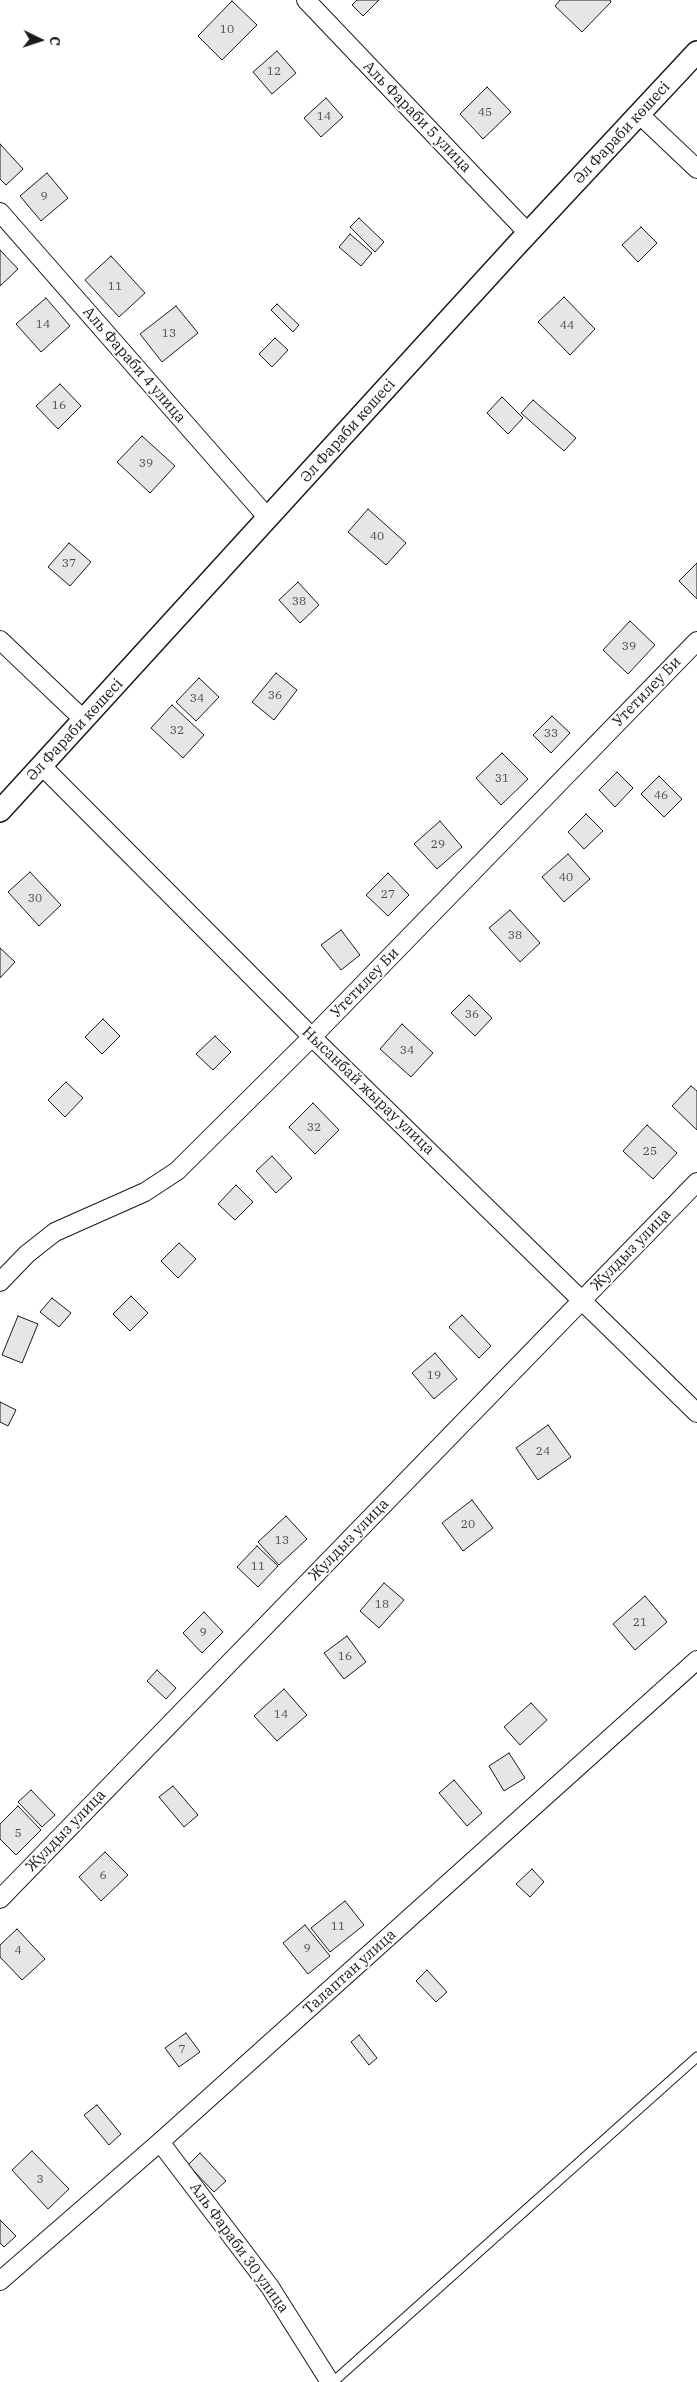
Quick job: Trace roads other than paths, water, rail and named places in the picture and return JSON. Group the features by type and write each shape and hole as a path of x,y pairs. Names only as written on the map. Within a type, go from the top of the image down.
{"street":[{"name":"Аль Фараби 5 улица","path":"306,0 528,233"},
{"name":"Әл Фараби көшесі","path":"0,811 528,233 697,52"},
{"path":"640,114 697,169"},
{"name":"Аль Фараби 4 улица","path":"0,212 268,518"},
{"path":"0,640 84,720"},
{"name":"Утетилеу Би","path":"0,1282 27,1254 56,1232 145,1192 178,1171 312,1037 697,641"},
{"name":"Нысанбай жырау улица","path":"42,766 312,1037 697,1413"},
{"name":"Жулдыз улица","path":"0,1899 697,1182"},
{"name":"Талаптан улица","path":"0,2281 160,2142 697,1660"},
{"name":"Аль Фараби 30 улица","path":"160,2142 270,2287 331,2382"}],"lane":[{"path":"331,2382 697,2057"}]}
